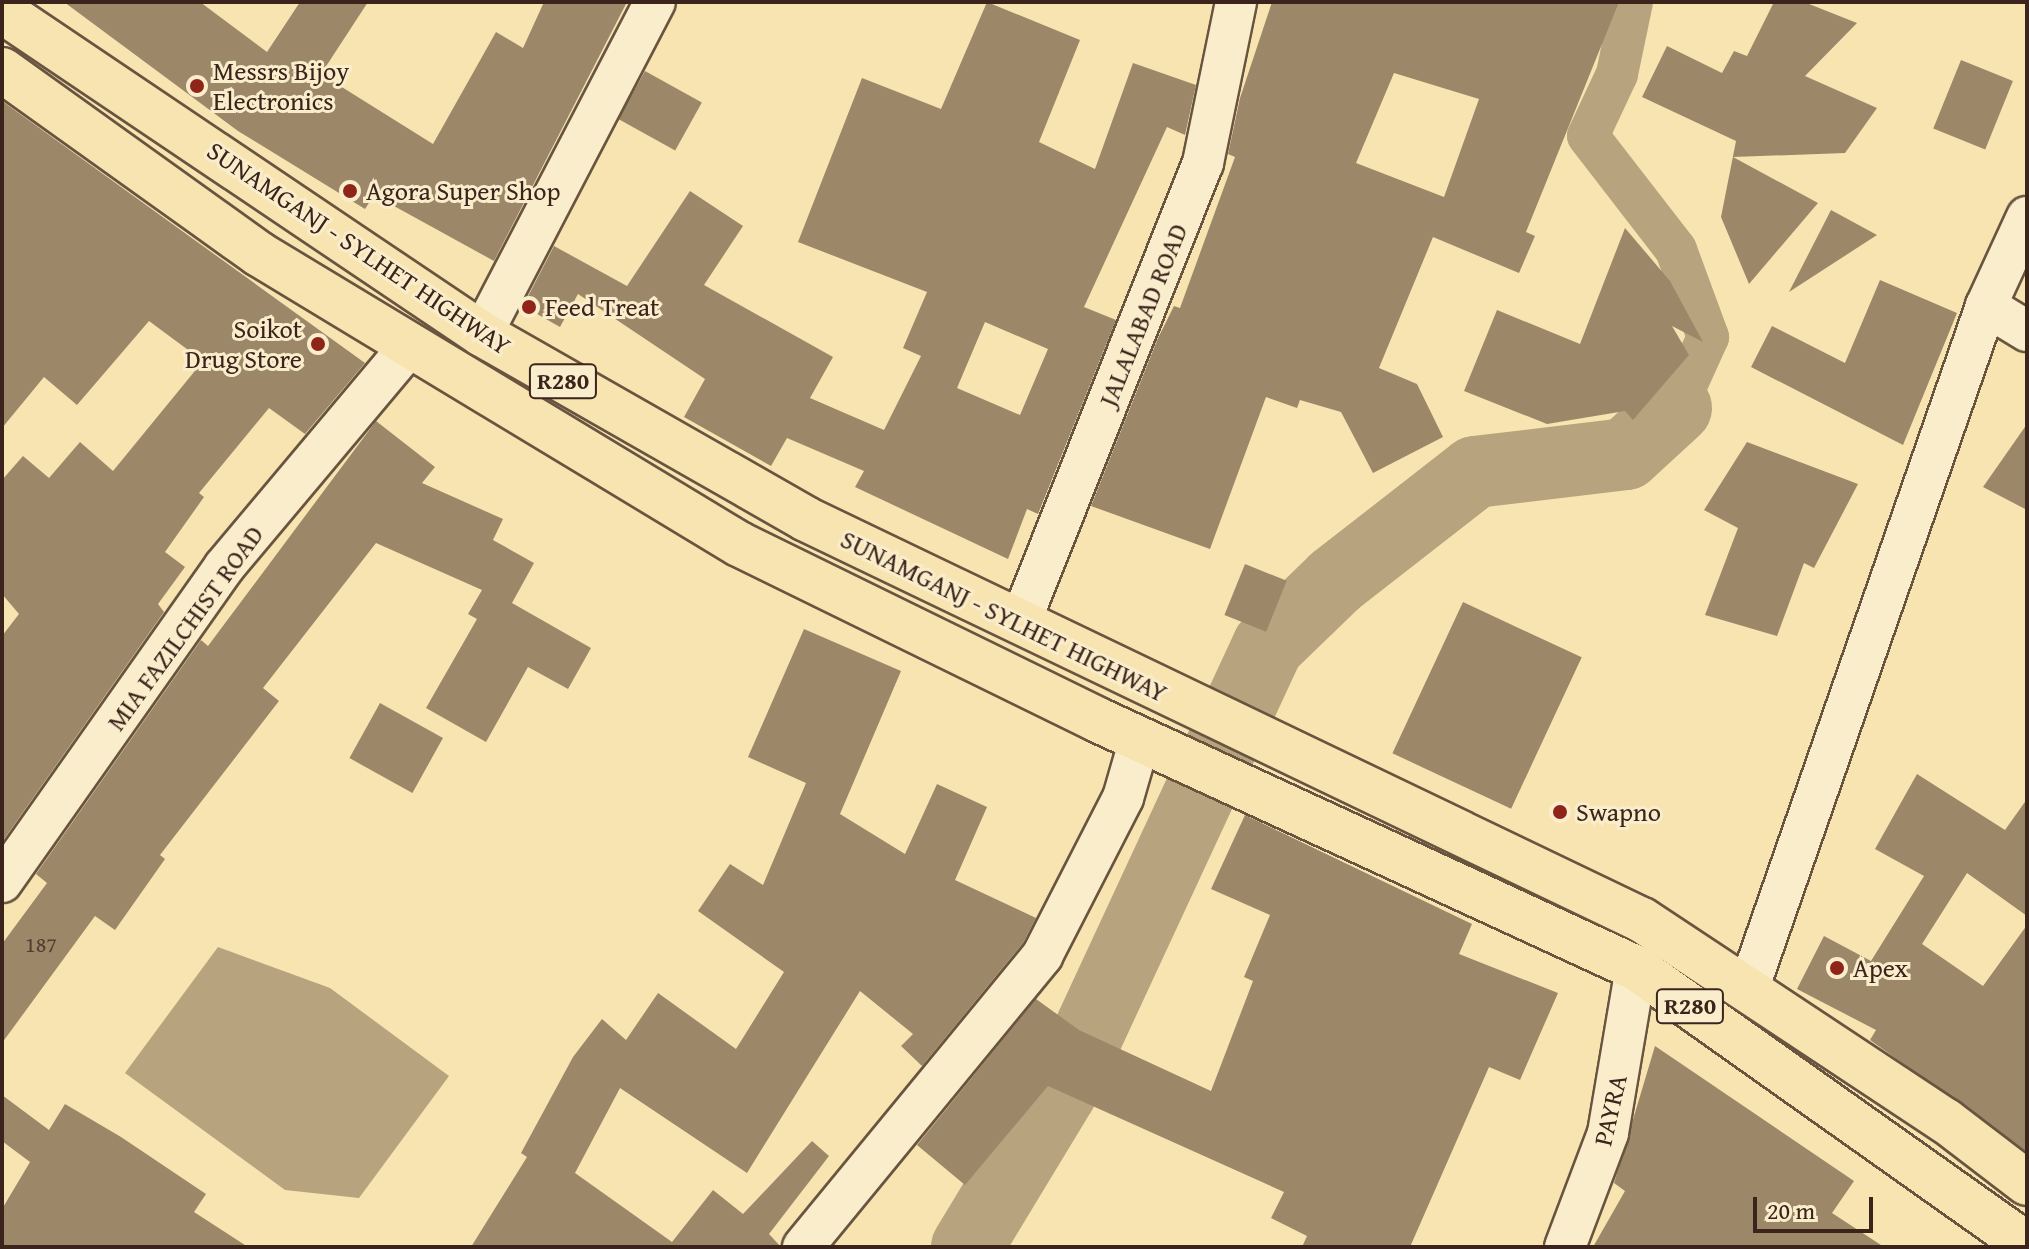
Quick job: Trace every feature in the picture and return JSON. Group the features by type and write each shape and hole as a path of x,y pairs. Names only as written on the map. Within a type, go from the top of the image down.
{"main road":[{"name":"SUNAMGANJ - SYLHET HIGHWAY","path":"2,11 482,334 806,519 1021,620 1158,692 1642,920 1749,987 2027,1183"},
{"name":"SUNAMGANJ - SYLHET HIGHWAY","path":"2,70 259,254 739,544 1140,739"},
{"name":"R280","path":"1140,739 1323,819 1636,968 2027,1245"}],"street":[{"path":"482,334 655,2"},
{"name":"JALALABAD ROAD","path":"1021,620 1203,163 1236,2"},
{"path":"1749,987 1986,306 2027,217"},
{"path":"1986,306 2027,331"},
{"name":"MIA FAZILCHIST ROAD","path":"2,882 224,567 410,345"},
{"path":"803,1247 1042,956 1123,798 1140,739"},
{"name":"PAYRA","path":"1565,1247 1608,1133 1636,968"}],"shaded area":[{"path":"218,947 330,988 449,1076 359,1198 285,1190 125,1073"}],"building":[{"path":"64,2 200,2 267,52 300,2 368,2 321,74 433,144 496,32 523,48 544,2 627,2 494,261 374,195 365,209 238,131"},
{"path":"987,2 1080,40 1039,142 1095,169 1133,63 1196,85 1185,135 1167,127 1084,307 1116,320 1038,514 1027,509 1008,559 855,487 864,471 787,438 771,466 684,417 705,379 578,294 560,327 523,306 554,246 627,286 690,191 743,226 704,285 833,357 810,398 884,430 921,356 903,348 927,292 798,242 862,78 941,109","holes":["985,322 1048,349 1020,415 957,388"]},
{"path":"1272,2 1619,2 1526,232 1535,236 1519,273 1433,237 1379,368 1417,384 1443,437 1373,473 1341,412 1300,400 1297,408 1266,397 1210,549 1091,506 1158,338 1174,306 1180,308 1235,157 1228,154 1240,98","holes":["1394,73 1479,99 1444,197 1356,163"]},
{"path":"1774,2 1804,2 1857,23 1805,76 1877,108 1845,153 1733,157 1818,203 1749,284 1721,217 1736,141 1642,97 1667,46 1722,73 1734,51 1747,56"},
{"path":"1961,60 2013,81 1985,150 1933,129"},
{"path":"645,71 702,103 675,151 618,119"},
{"path":"2,101 365,363 305,434 269,408 199,493 204,497 165,552 185,567 158,604 164,612 2,842 2,636 19,614 2,594 2,480 23,456 49,478 80,442 113,471 203,361 149,321 77,405 44,377 2,428"},
{"path":"1831,210 1877,235 1789,292"},
{"path":"1625,228 1670,281 1703,342 1672,326 1689,355 1633,420 1625,411 1547,424 1464,391 1497,310 1580,344"},
{"path":"1880,280 1957,313 1903,445 1751,367 1772,326 1845,363"},
{"path":"376,421 435,467 422,483 503,519 493,540 534,563 512,603 591,648 568,689 528,667 486,742 426,708 477,619 468,614 482,590 376,543 263,688 279,701 160,855 165,859 115,930 95,916 2,1043 2,944 47,883 36,874 201,640 208,646"},
{"path":"2027,424 2027,510 1983,487"},
{"path":"1747,442 1858,484 1814,568 1804,563 1777,636 1705,615 1738,528 1704,510"},
{"path":"1245,564 1287,581 1266,632 1224,615"},
{"path":"1463,602 1582,657 1511,809 1392,753"},
{"path":"804,629 901,671 840,814 905,854 937,784 987,807 955,880 1036,918 1023,943 922,1066 901,1046 913,1034 860,991 747,1173 620,1088 575,1173 672,1242 713,1190 743,1214 812,1141 829,1156 769,1234 781,1247 471,1247 527,1157 521,1153 573,1057 602,1019 626,1040 658,993 736,1049 784,972 698,911 730,864 763,885 806,783 748,757"},
{"path":"380,703 443,738 412,793 349,758"},
{"path":"1917,774 2005,830 2027,799 2027,916 1967,873 1922,944 1983,986 2027,925 2027,1152 1870,1040 1876,1030 1797,989 1824,936 1871,961 1924,876 1875,849"},
{"path":"1245,815 1472,924 1459,954 1558,993 1520,1080 1489,1067 1410,1247 1302,1247 1307,1236 1271,1218 1284,1192 1048,1086 965,1185 917,1145 1036,999 1079,1030 1211,1091 1253,981 1244,977 1270,915 1211,889"},
{"path":"1655,1046 1854,1181 1832,1213 1884,1247 1593,1247 1625,1191 1614,1183"},
{"path":"2,1095 49,1130 65,1104 121,1137 206,1194 194,1212 248,1247 2,1247 2,1209 30,1162 2,1141"}],"waterway":[{"path":"1632,2 1617,74 1588,136 1676,250 1708,337 1676,408"},
{"path":"967,1247 1061,1092 1268,646 1335,581 1475,472 1626,454 1676,408"}],"place":[{"name":"Messrs Bijoy Electronics","path":"197,86"},
{"name":"Agora Super Shop","path":"350,191"},
{"name":"Feed Treat","path":"529,307"},
{"name":"Soikot Drug Store","path":"318,344"},
{"name":"Swapno","path":"1560,812"},
{"name":"Apex","path":"1837,968"}]}
